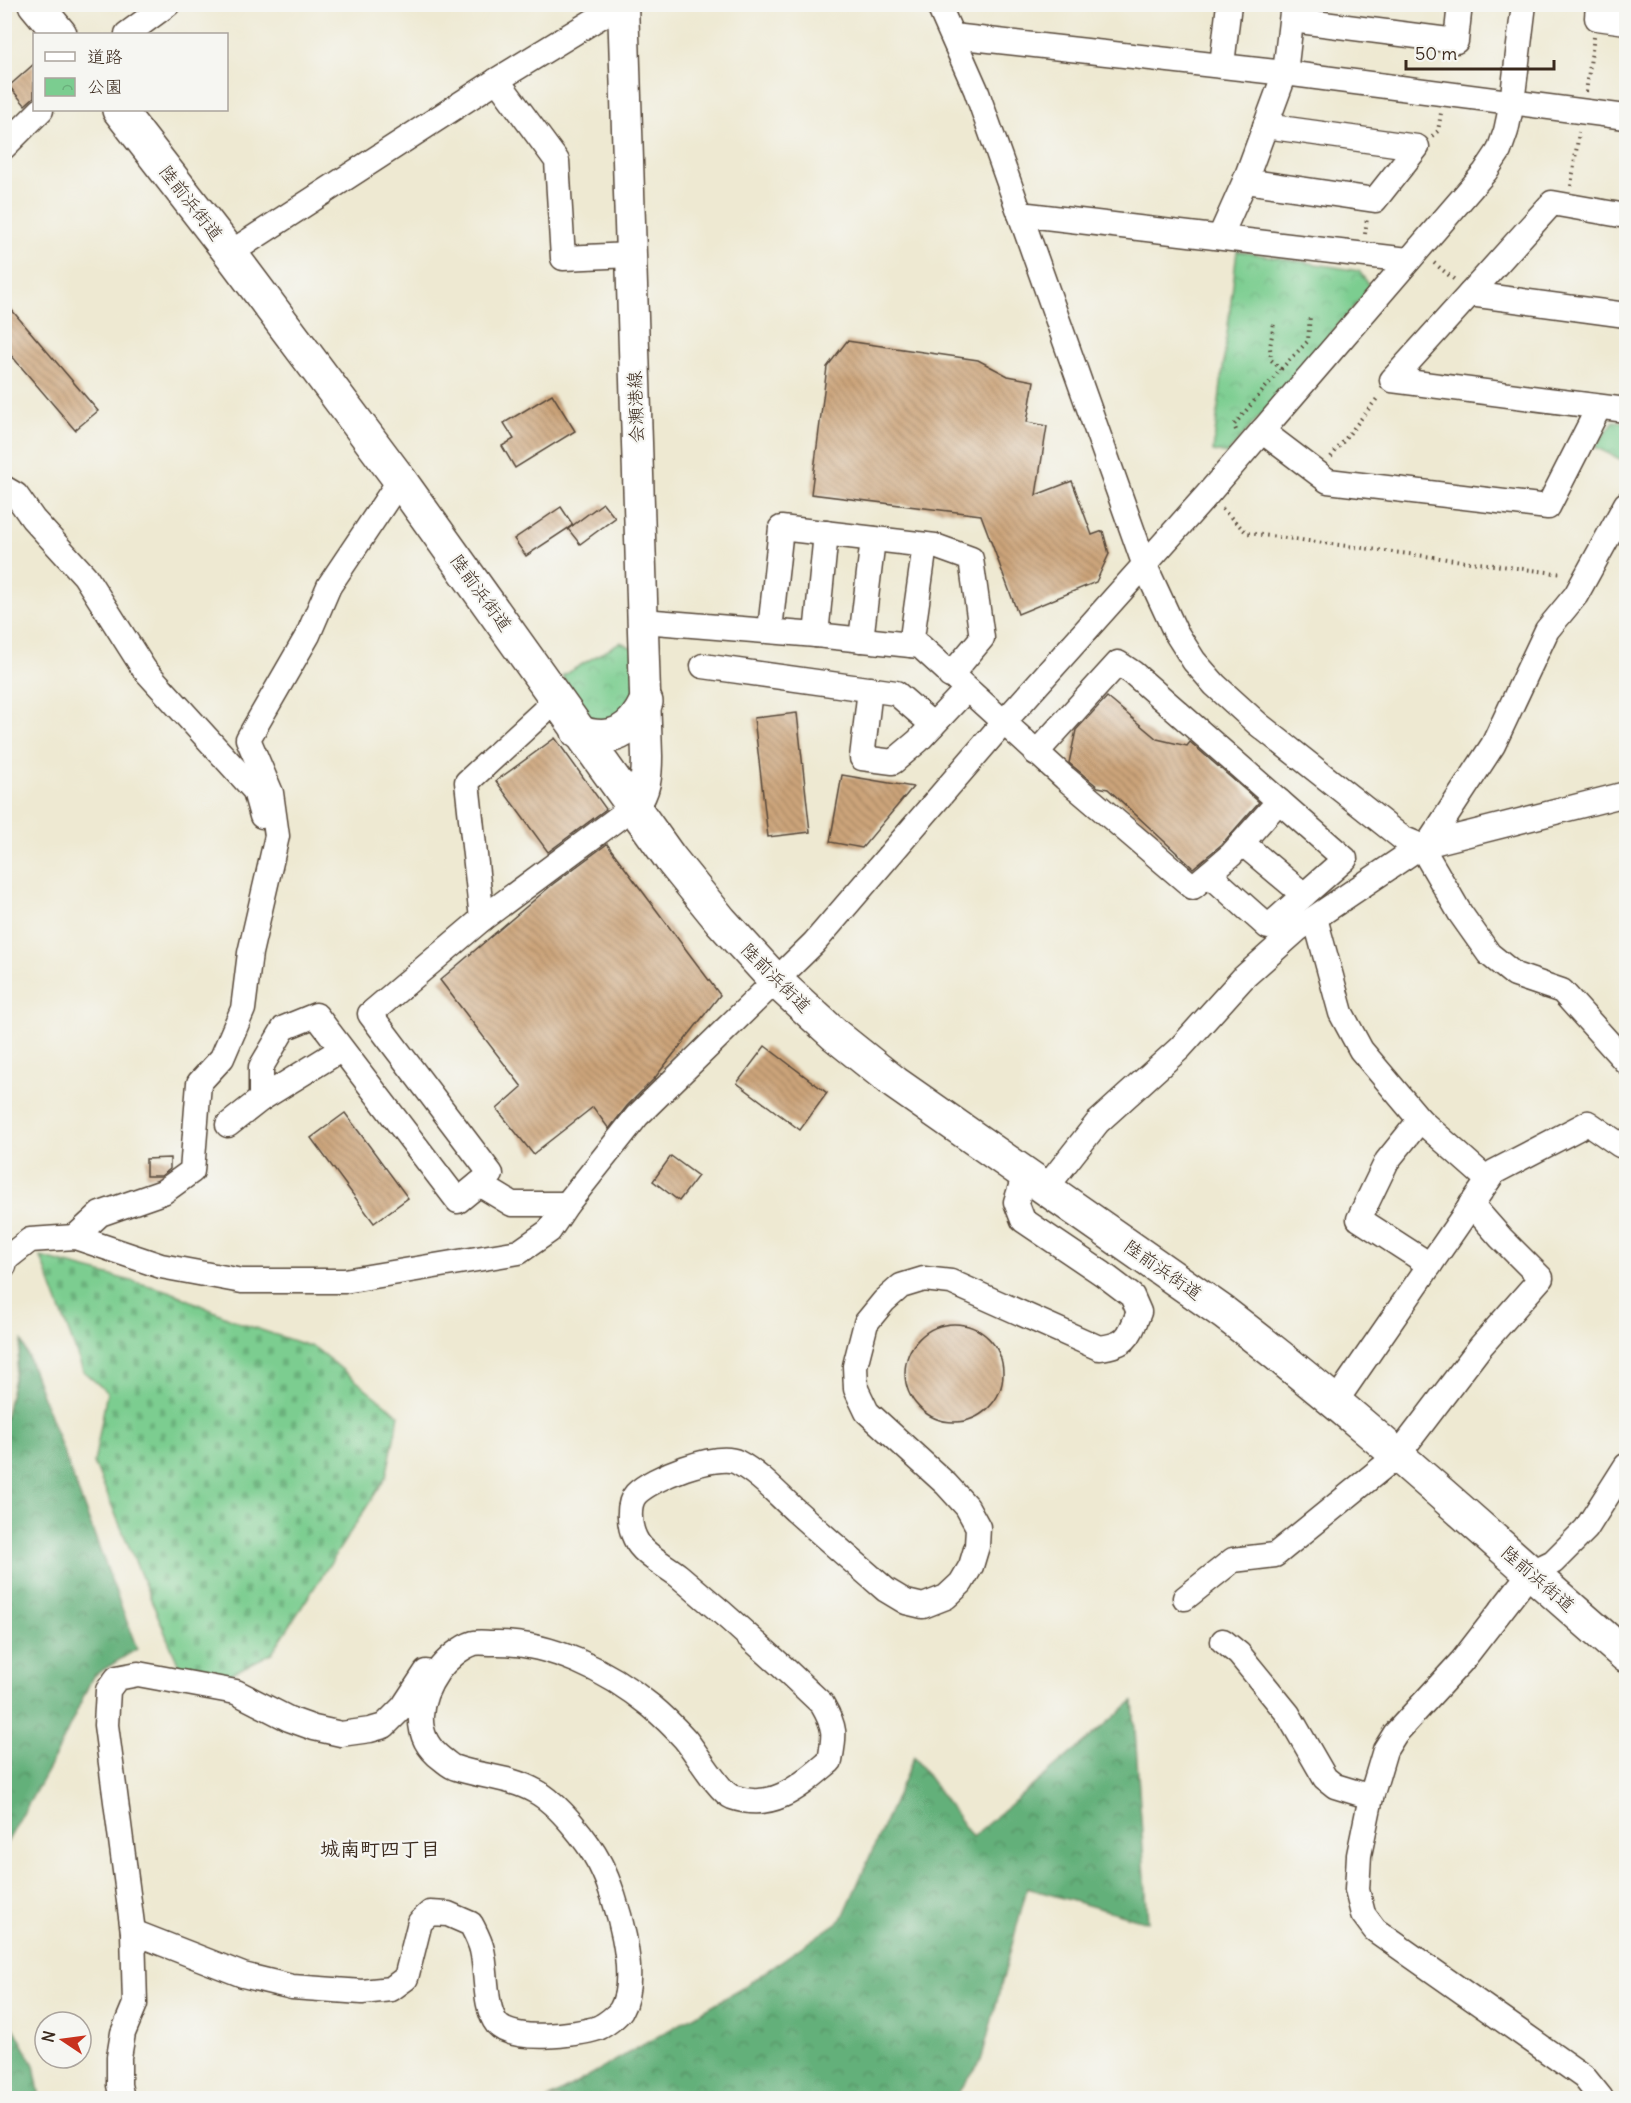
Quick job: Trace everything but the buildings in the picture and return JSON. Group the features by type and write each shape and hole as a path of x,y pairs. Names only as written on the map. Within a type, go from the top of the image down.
{"highway":[{"path":"35,4 59,33"},
{"name":"陸前浜街道","path":"120,111 230,253 400,480 676,867 776,981 835,1035 895,1083 1224,1313 1336,1401 1626,1656"},
{"path":"578,732 590,736 617,735 630,727 640,715 646,702"}],"main road":[{"name":"会瀬港線","path":"622,4 646,702 647,774 641,798 634,806"}],"street":[{"path":"128,33 168,4"},
{"path":"230,253 496,80 622,4"},
{"path":"938,4 976,90 1144,566 1175,631 1194,661 1215,685 1258,724 1345,795 1402,838 1424,845 1460,913 1488,954 1515,975 1562,991 1626,1062"},
{"path":"1222,65 1229,4"},
{"path":"1220,237 1245,181 1285,73 1292,12 1456,41 1460,4"},
{"path":"4,1266 6,1259 30,1240 75,1238 161,1266 242,1281 344,1281 519,1252 549,1231 567,1204 637,1116 814,943 1003,723 1207,495 1485,172 1499,151 1506,131 1512,103 1524,4"},
{"path":"1598,4 1597,18 1626,22"},
{"path":"953,36 1222,65 1626,117"},
{"path":"496,80 557,161 563,258 631,255"},
{"path":"4,147 40,111"},
{"path":"1245,181 1375,200 1417,147 1265,126"},
{"path":"1392,380 1552,203 1626,216"},
{"path":"1020,214 1363,255 1413,255"},
{"path":"1470,294 1626,315"},
{"path":"1392,380 1626,410"},
{"path":"1262,431 1328,481 1548,507 1599,407"},
{"path":"75,1238 100,1214 163,1192 192,1171 199,1083 222,1058 243,1009 250,953 277,836 271,793 248,739 308,635 329,586 400,480"},
{"path":"4,488 16,495 33,519 85,576 144,669 255,791 273,852"},
{"path":"1424,845 1493,745 1547,630 1576,595 1626,504"},
{"path":"770,630 781,528 935,546 971,559 982,638 933,725 894,762 862,758 870,688"},
{"path":"816,635 826,533"},
{"path":"861,640 873,539"},
{"path":"911,645 925,545"},
{"path":"643,621 770,630 920,646 1036,753 1193,887 1231,855 1279,801"},
{"path":"1036,753 1118,663 1133,673 1345,859 1268,927 1209,874"},
{"path":"703,666 896,693 933,725"},
{"path":"482,920 467,782 556,699"},
{"path":"122,2098 119,2085 119,2057 123,2033 135,2004 133,1932 106,1725 108,1690 117,1678 138,1674 236,1692 289,1719 341,1734 370,1731 384,1725 403,1707 422,1677 442,1652 462,1642 505,1642 539,1648 565,1656 611,1678 652,1707 685,1739 729,1796 752,1801 773,1799 794,1791 831,1761 834,1741 833,1724 822,1704 678,1576 649,1554 635,1539 630,1523 630,1508 635,1494 680,1469 708,1461 735,1461 763,1480 886,1590 906,1602 923,1606 946,1597 962,1583 971,1566 977,1546 978,1527 967,1507 946,1485 867,1412 856,1389 855,1366 866,1323 884,1301 901,1286 924,1279 951,1282 1099,1348 1116,1346 1129,1337 1139,1312 1131,1296 1104,1274 1023,1220 1016,1202 1035,1181 1180,1048 1243,978 1298,929 1424,845 1626,794"},
{"path":"261,1099 261,1067 284,1028 316,1015 458,1201 491,1174 370,1014 482,920 634,806"},
{"path":"1242,843 1304,895"},
{"path":"1315,918 1341,1012 1361,1050 1420,1120 1488,1180"},
{"path":"228,1125 261,1099 342,1048"},
{"path":"1420,1120 1387,1161 1359,1219 1430,1265"},
{"path":"1336,1401 1494,1172 1588,1123 1624,1147"},
{"path":"478,1184 512,1204 567,1204"},
{"path":"1185,1598 1233,1560 1275,1555 1398,1455 1481,1346 1541,1278 1471,1204"},
{"path":"1600,2098 1584,2077 1375,1930 1363,1914 1357,1890 1359,1855 1371,1797 1385,1750 1395,1734 1462,1661 1530,1573 1553,1563 1586,1529 1626,1466"},
{"path":"1223,1641 1239,1654 1288,1714 1325,1778 1335,1786 1371,1797"},
{"path":"133,1932 243,1976 292,1987 362,1992 391,1989 406,1978 420,1922 430,1913 448,1914 471,1924 482,1947 490,2007 498,2025 516,2035 543,2037 599,2027 620,2013 628,1993 627,1959 621,1919 600,1864 573,1823 536,1791 495,1777 454,1768 425,1743 419,1722 426,1695 439,1670 459,1650 475,1643"}],"path":[{"path":"1363,255 1369,199"},
{"path":"1413,255 1470,294"},
{"path":"1246,450 1234,425 1308,341 1310,315"},
{"path":"1274,323 1270,347 1271,360 1281,369"},
{"path":"1318,474 1392,380"},
{"path":"1207,495 1247,533 1538,570"}],"green space":[{"path":"1237,251 1359,271 1371,287 1227,454 1213,451"},
{"path":"1614,421 1626,422 1626,462 1595,447"},
{"path":"620,642 635,649 637,701 615,721 593,723 562,676"},
{"path":"41,1257 169,1291 240,1323 315,1348 399,1415 386,1477 272,1653 223,1678 181,1671 94,1463 107,1392 83,1371"},
{"path":"22,1341 137,1649 93,1676 58,1751 5,1846 4,1423"},
{"path":"1133,1701 1148,1922 1027,1888 981,2061 954,2098 550,2098 739,1990 842,1919 914,1757 972,1837"},
{"path":"5,1993 13,2026 33,2063 40,2098 5,2098"}],"district":[{"name":"城南町四丁目","path":"380,1849"}]}
